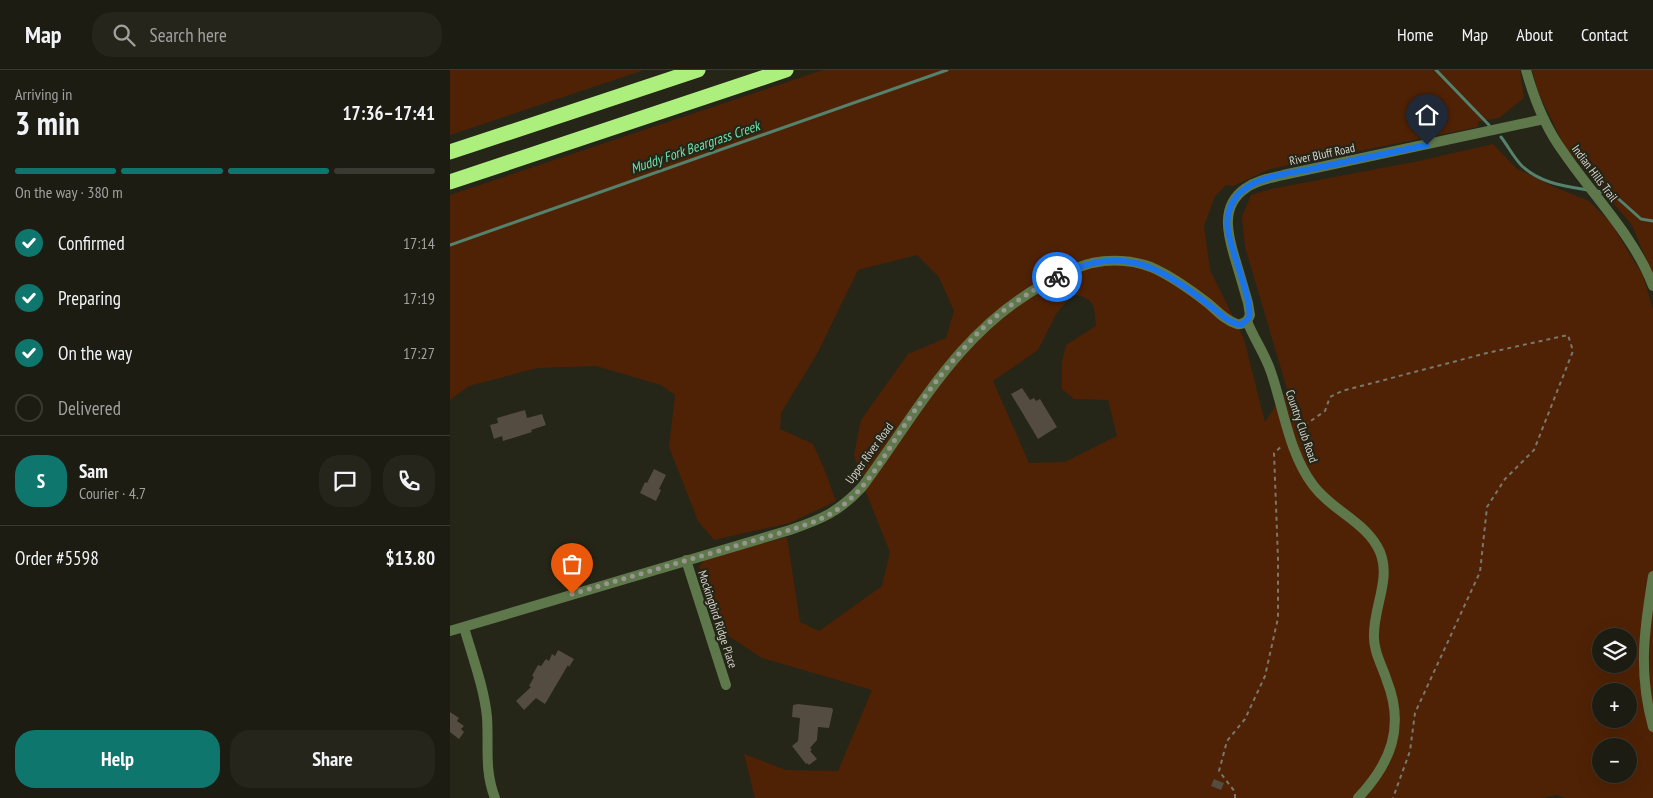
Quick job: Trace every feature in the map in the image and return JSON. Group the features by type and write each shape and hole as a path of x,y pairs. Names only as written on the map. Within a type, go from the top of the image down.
{"highway":[{"path":"450,152 698,70"},
{"path":"450,182 786,70"}],"street":[{"name":"Indian Hills Trail","path":"1526,70 1544,120 1553,138 1639,255 1653,286"},
{"name":"River Bluff Road","path":"1247,321 1250,315 1248,303 1232,250 1227,224 1231,205 1246,188 1261,181 1283,175 1544,120"},
{"name":"Upper River Road","path":"450,631 805,525 838,509 862,487 934,384 964,347 1013,302 1061,275 1093,263 1111,261 1135,262 1152,267 1174,279 1228,320 1237,324 1247,321"},
{"name":"Country Club Road","path":"1247,321 1271,372 1295,452 1303,470 1321,495 1368,534 1375,543 1382,561 1384,571 1383,586 1375,620 1374,635 1376,650 1393,698 1395,723 1392,743 1386,758 1369,786 1358,798"},
{"name":"Mockingbird Ridge Place","path":"686,560 726,685"},
{"path":"1653,576 1646,619 1643,672 1653,727"},
{"path":"464,627 484,699 487,718 488,771 495,798"}],"path":[{"path":"1293,435 1325,410 1330,397 1342,391 1487,353 1568,335 1573,351 1534,450 1505,479 1487,507 1480,572 1416,713 1410,751 1393,798"},
{"path":"1235,798 1235,792 1219,771 1228,740 1245,719 1265,676 1278,618 1274,453 1287,441"}],"shaded area":[{"path":"450,70 644,70 450,135"},
{"path":"823,70 1520,70 1524,98 1499,118 1478,122 1478,127 1270,169 1233,186 1226,185 1215,196 1204,226 1210,270 1244,339 1265,422 1287,389 1245,247 1242,217 1251,195 1271,189 1419,161 1493,144 1516,168 1554,187 1589,201 1611,223 1643,276 1653,309 1653,798 1565,798 1557,795 1542,798 755,798 744,754 786,770 838,771 872,690 762,658 721,631 699,566 707,558 787,537 800,622 819,631 882,586 890,552 867,495 854,455 861,420 908,354 946,338 954,311 939,277 917,255 858,270 817,354 781,413 780,429 813,444 836,501 790,523 714,540 698,521 669,447 675,395 661,385 596,366 537,368 469,386 450,400 450,195","holes":["1073,294 1086,298 1092,304 1095,312 1096,326 1066,345 1062,362 1062,389 1074,399 1108,400 1117,436 1065,462 1029,463 993,381 1038,350 1056,314"]},
{"path":"1532,70 1653,70 1653,276 1632,225 1565,147 1538,92"}],"building":[{"path":"1022,388 1030,400 1034,398 1036,401 1040,399 1057,427 1038,439 1011,394"},
{"path":"525,410 527,418 542,414 546,425 531,430 532,432 503,441 502,436 494,439 490,425 498,423 497,418"},
{"path":"654,469 666,475 659,489 661,490 656,501 640,493"},
{"path":"558,650 574,659 569,667 568,665 545,704 536,698 524,710 516,701 531,687 529,686 534,677 532,676 538,665 541,666 546,659 549,661 552,654 555,656"},
{"path":"793,705 832,708 833,710 829,728 818,727 817,740 810,748 812,750 810,751 817,759 809,765 806,764 792,746 798,741 800,718 792,717"},
{"path":"450,712 459,718 457,721 464,726 461,729 464,732 459,739 450,732"},
{"path":"1214,779 1224,783 1221,790 1211,786"}],"waterway":[{"name":"Muddy Fork Beargrass Creek","path":"450,245 947,70"},
{"name":"Muddy Fork Beargrass Creek","path":"1436,70 1489,125"},
{"name":"Muddy Fork Beargrass Creek","path":"1501,137 1519,163 1529,172 1553,183 1588,190"},
{"name":"Muddy Fork Beargrass Creek","path":"1596,191 1613,194 1641,219 1653,221"}],"way so far":[{"path":"572,594 790,530 838,509 849,501 862,487 934,384 964,347 1013,302 1057,277"}],"route":[{"path":"1057,277 1093,263 1111,261 1135,262 1152,267 1174,279 1191,290 1228,320 1242,324 1247,321 1250,315 1227,229 1228,214 1231,205 1238,195 1251,185 1283,175 1427,145"}]}
